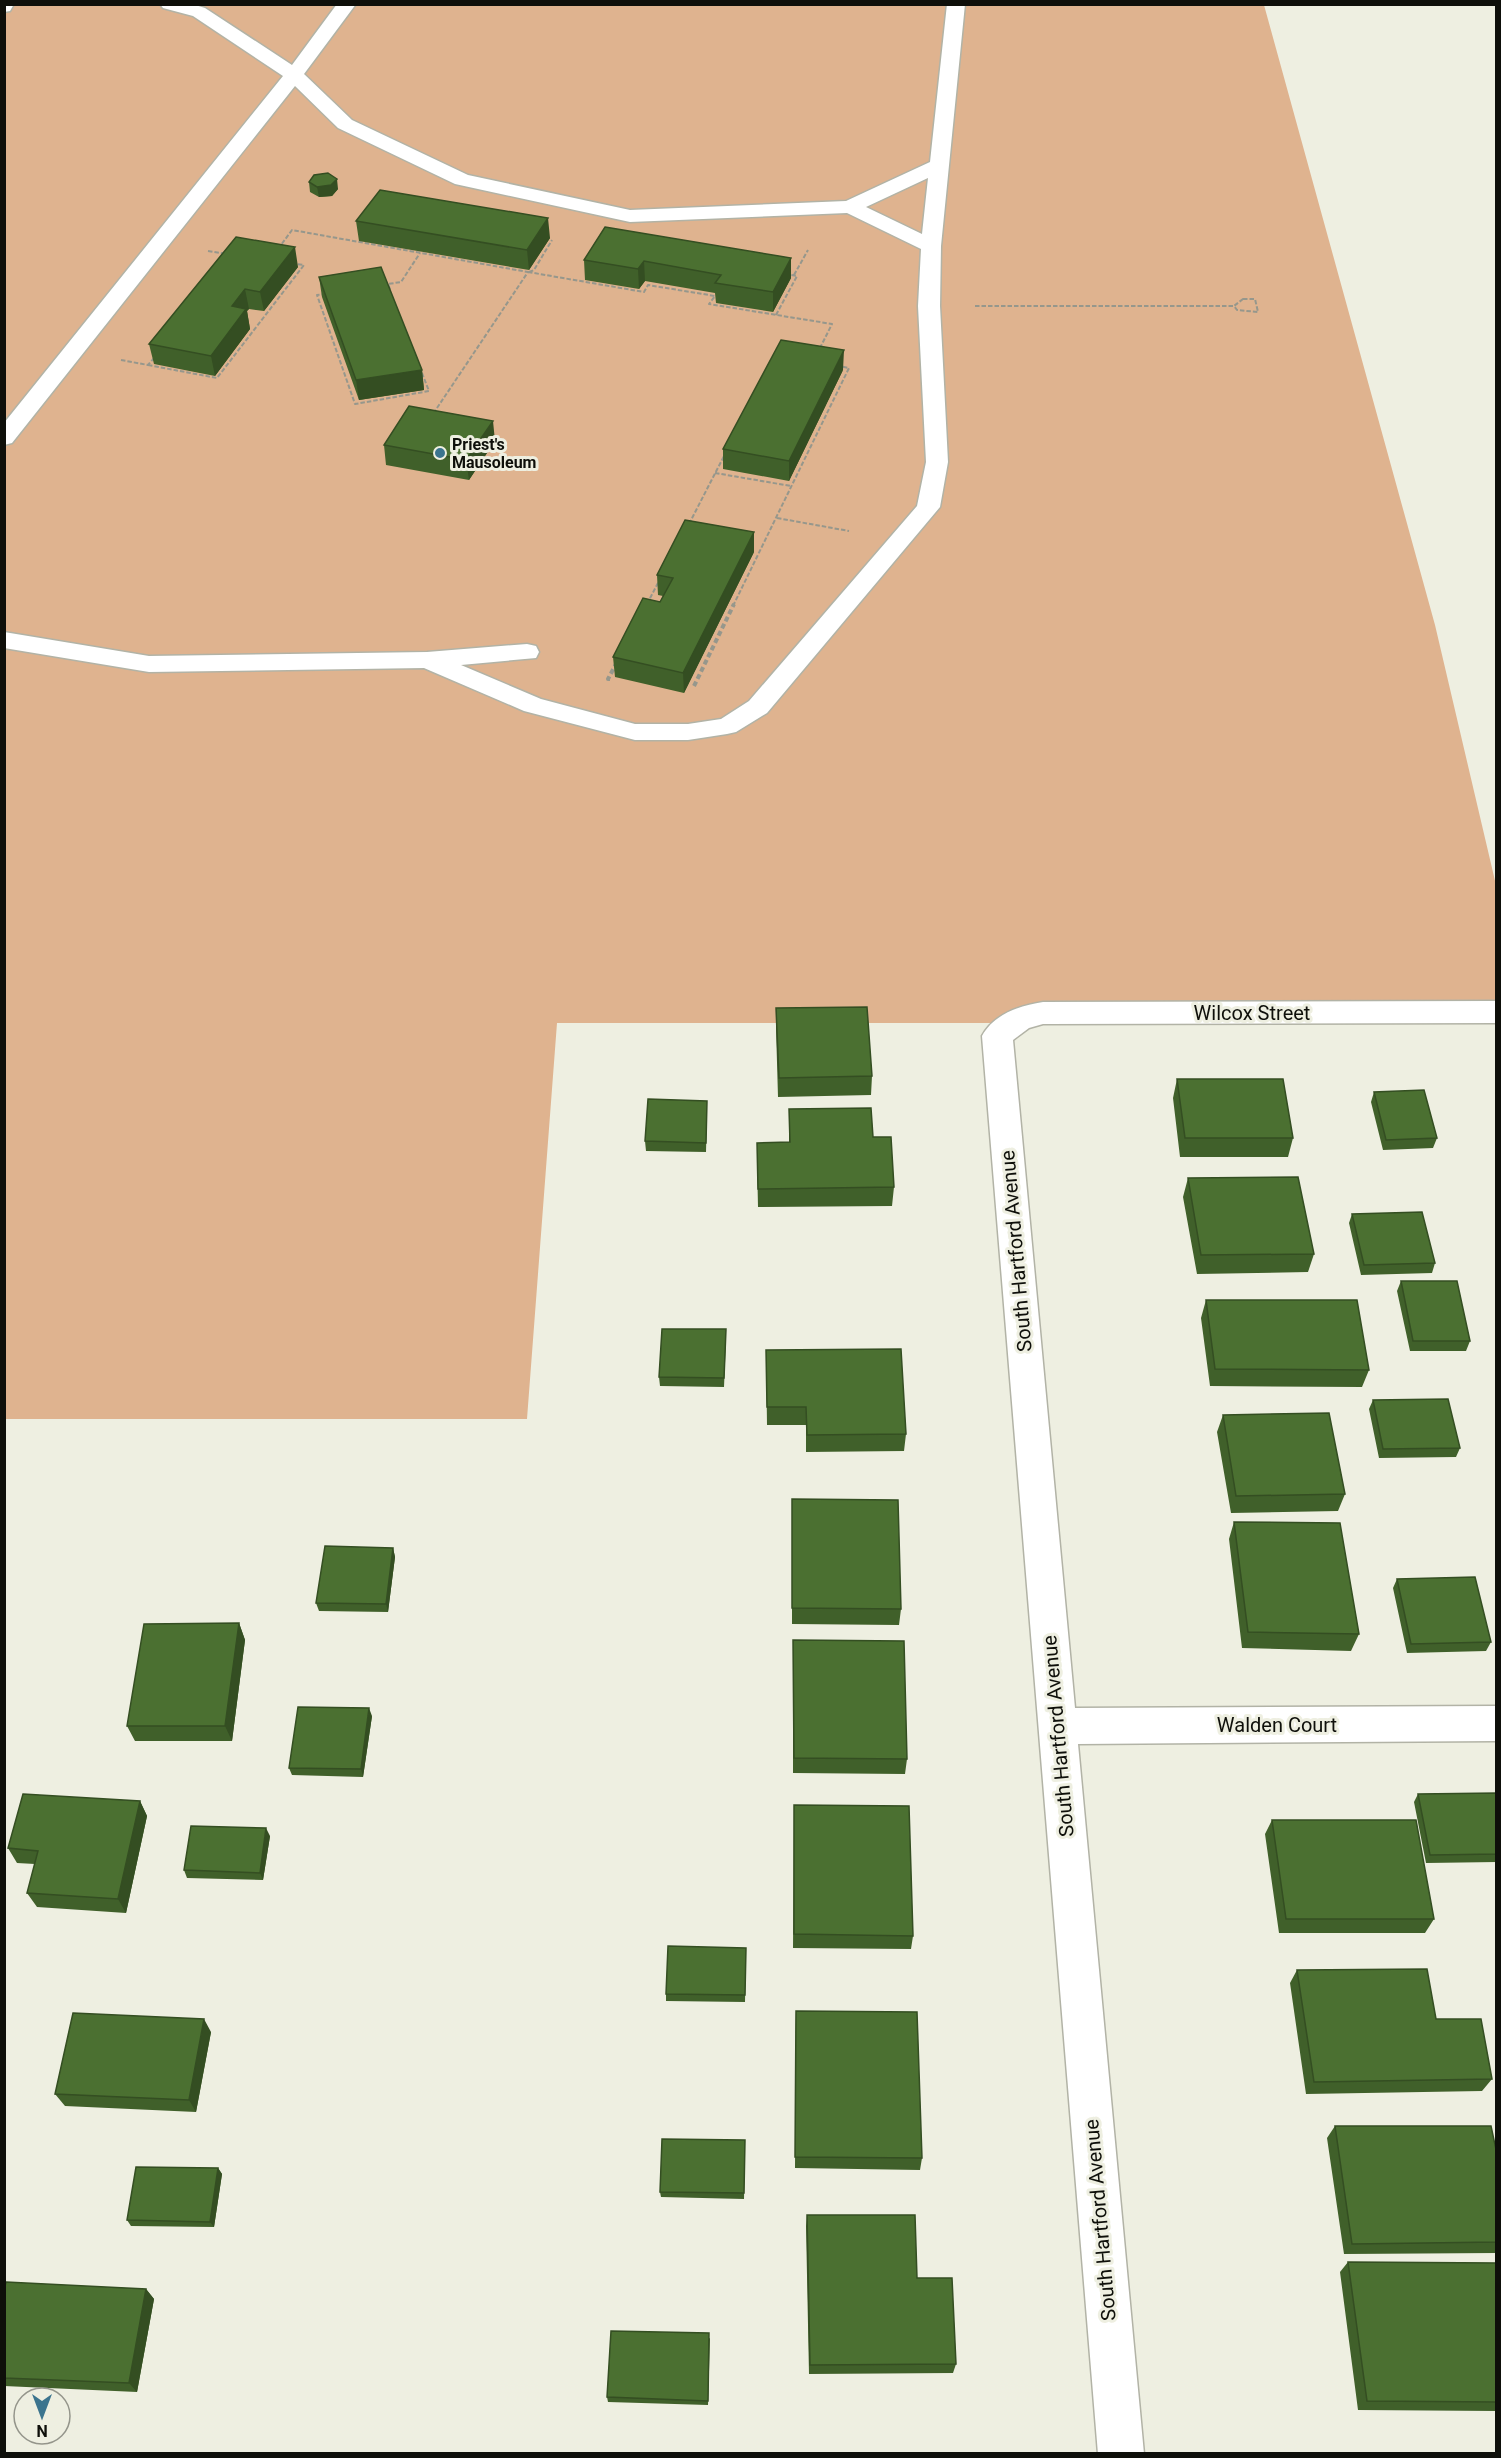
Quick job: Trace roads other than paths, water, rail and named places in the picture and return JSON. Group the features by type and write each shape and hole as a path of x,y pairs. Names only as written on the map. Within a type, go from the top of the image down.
{"street":[{"name":"Wilcox Street","path":"1010,1023 1025,1016 1043,1013 1497,1012"},
{"name":"South Hartford Avenue","path":"1010,1023 997,1036 1120,2454"},
{"name":"Walden Court","path":"1057,1726 1497,1723"}],"lane":[{"path":"169,4 199,12 294,75 345,124 462,180 630,216 850,207 940,165"},
{"path":"4,438 294,75 347,4"},
{"path":"427,660 533,705 635,732 688,732 727,726 758,708 928,507 937,462 929,306 931,246 956,4"},
{"path":"850,207 931,246"},
{"path":"4,640 148,664 427,660 527,652"}],"place":[{"name":"Priest's Mausoleum","path":"440,453"}]}
